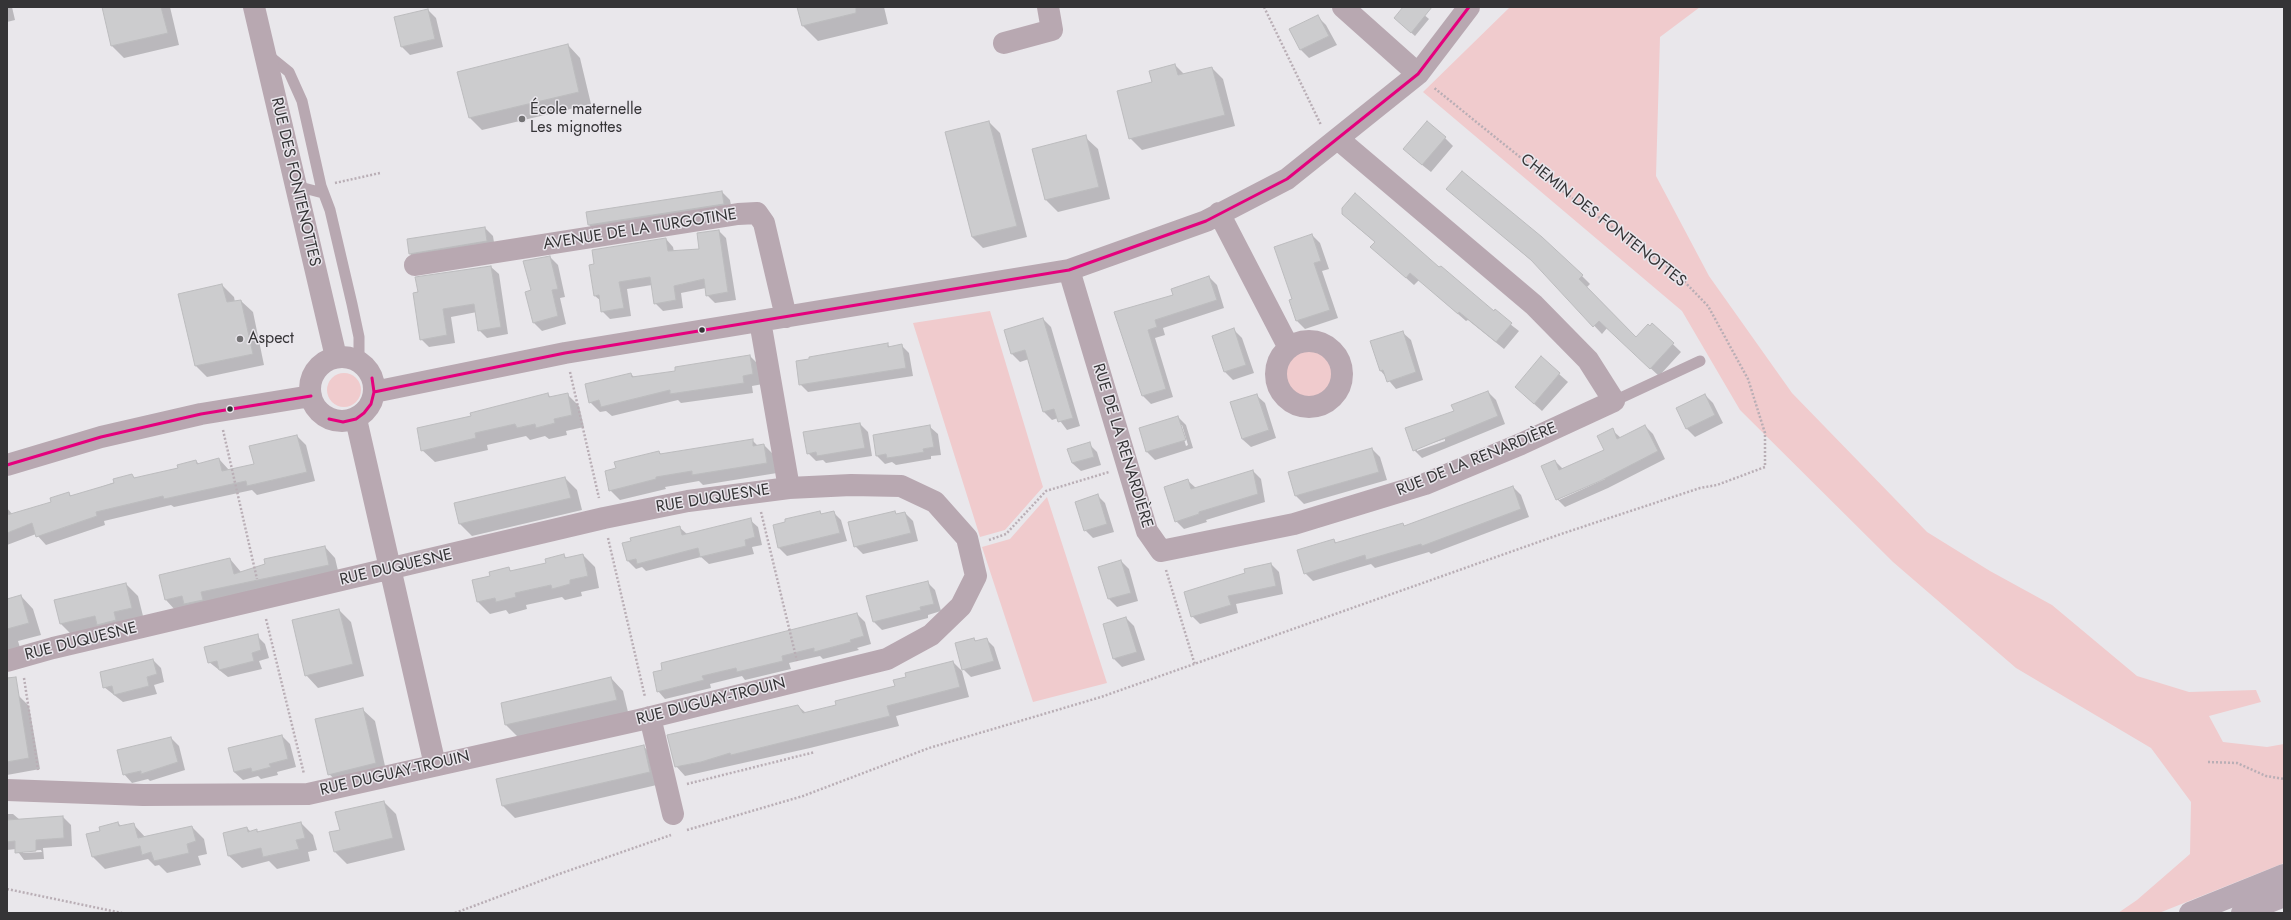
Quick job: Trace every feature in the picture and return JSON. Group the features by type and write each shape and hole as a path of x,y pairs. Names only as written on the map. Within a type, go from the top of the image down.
{"main road":[{"path":"2190,913 2284,876"},
{"path":"2242,913 2284,896"}],"street":[{"name":"RUE DES FONTENOTTES","path":"254,7 336,357"},
{"path":"1004,43 1052,30 1048,7"},
{"path":"1343,7 1418,74"},
{"path":"374,392 565,353 1070,270 1206,221 1287,179 1418,74 1469,7"},
{"path":"1334,142 1534,305 1588,360 1614,401"},
{"name":"AVENUE DE LA TURGOTINE","path":"415,265 738,214 757,213 764,223 786,317"},
{"path":"1219,213 1289,348"},
{"name":"RUE DE LA RENARDIÈRE","path":"1070,270 1146,531 1161,551 1294,524 1425,484 1521,444 1614,401"},
{"path":"760,321 789,488"},
{"path":"336,357 347,357 359,362 372,378 374,392 371,404 364,413 356,419 343,422 329,419 314,407 310,385 313,374 320,366 336,357"},
{"path":"7,465 101,437 201,414 311,396"},
{"path":"356,419 435,765"},
{"name":"RUE DUGUAY-TROUIN","path":"7,790 143,795 308,794 650,717 887,658 931,635 961,606 976,576 967,538 935,502 901,486 851,485 789,488"},
{"name":"RUE DUQUESNE","path":"14,659 53,648 390,570 604,518 688,501 789,488"},
{"path":"650,717 667,789 678,826"}],"lane":[{"path":"264,52 289,72 302,102 322,189 330,210 352,304 359,337 359,362"},
{"path":"296,186 322,189"},
{"path":"1614,401 1700,361"}],"path":[{"path":"1264,7 1334,142"},
{"name":"CHEMIN DES FONTENOTTES","path":"1195,665 1561,534 1700,488 1717,485 1766,467 1765,433 1748,379 1708,306 1676,273 1557,187 1418,74"},
{"path":"322,189 380,173"},
{"path":"969,547 1006,534 1046,491 1128,467"},
{"path":"756,492 802,680"},
{"path":"455,913 559,874 678,826 803,796 929,748 1101,697 1195,665 1161,551"},
{"path":"14,659 42,792"},
{"path":"667,789 815,752"},
{"path":"2208,762 2237,763 2266,776 2284,779"},
{"path":"7,889 122,913"}],"shaded area":[{"path":"1510,7 1700,7 1660,37 1656,176 1709,276 1792,393 1927,532 1990,571 2052,605 2137,676 2189,692 2256,690 2261,702 2209,716 2223,742 2267,747 2284,744 2284,863 2159,913 2118,913 2137,900 2190,854 2191,802 2151,748 2016,668 1893,562 1740,410 1682,311 1423,92"},
{"path":"990,311 1043,487 1005,530 980,537 913,323"},
{"path":"1310,349 1319,351 1330,360 1335,374 1333,383 1324,394 1310,399 1301,397 1290,388 1285,374 1287,365 1296,354"},
{"path":"341,373 347,373 351,374 358,380 361,390 360,397 354,404 347,407 341,407 337,406 330,400 327,393 327,387 328,383 334,376"},
{"path":"1047,497 1107,683 1033,702 982,547 1010,539"}],"building":[{"path":"102,7 161,7 168,33 111,46"},
{"path":"797,7 856,7 856,13 802,26"},
{"path":"1403,7 1432,7 1411,33 1394,18"},
{"path":"428,9 435,39 401,47 394,17"},
{"path":"1318,15 1329,36 1300,50 1289,29"},
{"path":"568,44 579,92 469,118 457,72"},
{"path":"1175,64 1178,75 1212,67 1225,115 1129,139 1117,91 1152,82 1149,71"},
{"path":"989,121 1017,226 972,237 945,132"},
{"path":"1427,121 1446,137 1422,165 1403,149"},
{"path":"1086,135 1099,187 1045,200 1032,149"},
{"path":"1462,171 1542,237 1583,275 1579,279 1636,337 1648,324 1650,326 1652,323 1674,343 1650,369 1599,321 1593,327 1531,260 1446,189"},
{"path":"722,191 724,204 588,225 586,212"},
{"path":"1355,193 1439,267 1441,266 1494,311 1495,309 1512,323 1496,342 1459,312 1458,314 1410,273 1406,278 1370,247 1375,242 1342,214 1342,208"},
{"path":"485,227 487,241 409,254 407,239"},
{"path":"719,230 728,292 706,296 704,279 674,286 676,300 654,304 650,277 619,282 624,308 601,312 599,295 594,296 589,265 594,264 592,250 666,238 668,251 699,249 697,233"},
{"path":"1312,234 1321,261 1314,263 1330,310 1296,321 1289,300 1292,299 1274,247"},
{"path":"550,256 558,289 552,290 558,316 533,323 525,292 531,290 523,261"},
{"path":"491,266 501,327 478,331 474,304 443,309 447,335 420,340 413,293 418,292 415,277"},
{"path":"1209,276 1217,300 1155,320 1157,327 1148,330 1166,389 1142,396 1114,312 1173,295 1171,289"},
{"path":"222,284 227,302 241,300 253,354 195,366 178,294"},
{"path":"1043,318 1073,418 1058,422 1054,409 1043,412 1025,350 1011,354 1004,330"},
{"path":"1234,328 1246,365 1224,372 1212,336"},
{"path":"1403,331 1416,372 1387,382 1383,370 1380,371 1370,341"},
{"path":"888,343 888,347 902,344 906,368 799,385 796,361 809,359 809,357"},
{"path":"750,355 753,374 743,376 744,383 670,394 670,390 601,407 599,400 589,403 585,384 631,373 632,377 675,371 675,367"},
{"path":"1541,356 1560,373 1534,404 1515,387"},
{"path":"1488,391 1498,416 1413,451 1405,428 1454,411 1451,405"},
{"path":"548,393 549,397 568,393 572,415 554,419 555,423 536,428 535,424 517,428 515,424 475,433 476,438 421,451 417,428 471,416 470,413"},
{"path":"1257,394 1269,430 1242,439 1230,402"},
{"path":"1705,394 1715,415 1686,429 1676,408"},
{"path":"1178,416 1186,440 1146,452 1139,428"},
{"path":"860,423 865,448 817,456 816,452 807,454 803,432"},
{"path":"930,425 934,447 923,449 924,452 901,456 887,458 886,454 876,456 873,435"},
{"path":"1645,425 1658,451 1600,481 1556,500 1541,466 1555,460 1559,470 1604,450 1597,436 1613,428 1617,439"},
{"path":"297,435 307,472 247,486 246,481 164,499 163,496 96,512 97,516 36,537 32,523 7,533 7,515 51,502 50,498 69,492 70,496 114,483 113,479 132,474 134,478 178,468 177,465 196,460 197,464 219,458 222,471 254,464 249,446"},
{"path":"753,439 753,446 764,444 767,463 692,475 692,471 656,477 656,479 609,491 605,471 616,468 614,462 659,451 660,454"},
{"path":"1090,442 1094,457 1072,463 1067,449"},
{"path":"1372,448 1379,472 1295,496 1288,472"},
{"path":"1253,470 1258,494 1199,512 1199,514 1175,522 1164,487 1188,479 1191,489"},
{"path":"565,477 571,498 459,524 454,503"},
{"path":"1513,486 1521,509 1422,546 1421,544 1366,560 1365,555 1304,574 1297,550 1334,539 1335,543 1403,523 1404,526"},
{"path":"1098,494 1107,524 1084,531 1075,502"},
{"path":"820,511 821,514 834,511 840,533 778,548 773,525 785,522 785,519"},
{"path":"895,511 896,514 905,512 911,533 854,547 848,522"},
{"path":"751,518 755,537 745,540 746,546 700,557 698,548 637,564 636,559 627,561 622,543 631,541 630,538 680,526 682,535"},
{"path":"325,546 329,565 201,592 203,600 184,604 182,596 165,600 159,575 230,558 234,574 265,564 264,559"},
{"path":"564,554 565,558 583,554 588,576 570,580 570,584 552,589 551,585 515,593 516,597 496,602 495,598 477,602 472,580 490,576 489,572 509,567 510,571 546,563 545,559"},
{"path":"1121,560 1131,593 1108,599 1098,567"},
{"path":"1271,563 1276,586 1228,596 1231,605 1191,617 1184,592 1245,573 1244,569"},
{"path":"928,581 934,604 920,607 921,610 873,622 866,596"},
{"path":"126,583 132,608 114,612 116,620 97,625 95,616 60,624 54,600"},
{"path":"21,595 29,623 7,629 7,599"},
{"path":"339,609 353,664 305,676 292,620"},
{"path":"857,613 864,636 850,640 851,642 814,652 814,648 782,656 783,661 737,672 736,668 702,676 704,680 657,692 653,672 662,670 661,663"},
{"path":"1126,617 1137,652 1113,659 1103,624"},
{"path":"258,634 261,650 252,653 254,661 219,670 217,661 208,663 204,647"},
{"path":"974,638 975,641 987,638 994,661 962,670 955,643"},
{"path":"153,659 157,674 147,677 149,686 114,695 112,686 103,688 100,672"},
{"path":"953,661 960,687 887,706 890,716 731,755 730,753 701,762 675,767 667,735 798,705 803,713 836,705 835,701 895,686 893,680 906,677 905,673"},
{"path":"16,677 29,758 7,762 7,678"},
{"path":"611,677 617,700 505,725 501,703"},
{"path":"363,708 376,763 328,775 315,719"},
{"path":"282,735 288,759 269,764 271,767 252,772 251,768 234,772 228,748"},
{"path":"171,737 178,762 141,774 141,771 123,775 117,750"},
{"path":"644,745 650,772 502,806 496,779"},
{"path":"384,801 393,838 334,852 329,832 340,830 335,812"},
{"path":"63,816 64,838 36,840 36,851 15,853 15,841 7,842 7,820"},
{"path":"118,822 119,826 134,823 138,838 192,826 196,841 187,844 189,853 154,861 151,852 142,855 140,846 92,857 86,834 100,831 99,827"},
{"path":"301,822 305,838 296,840 299,849 263,857 261,848 228,856 223,833 247,827 248,832 257,829 257,832"}],"transit line":[{"path":"374,392 565,353 1069,270 1206,221 1287,179 1418,74 1469,7"},
{"path":"329,419 343,422 356,419 364,413 371,404 374,392 372,378"},
{"path":"7,465 101,437 201,414 311,396"}],"place":[{"name":"École maternelle Les mignottes","path":"522,119"},
{"name":"Aspect","path":"240,339"}]}
